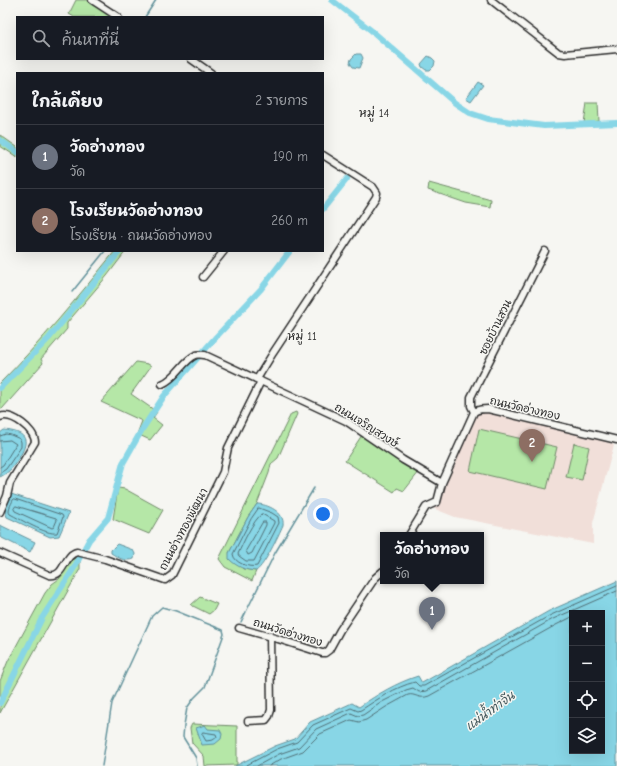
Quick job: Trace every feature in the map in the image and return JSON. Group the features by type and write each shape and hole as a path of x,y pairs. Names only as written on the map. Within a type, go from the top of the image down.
{"street":[{"path":"92,0 116,16"},
{"path":"491,0 559,53 565,54 617,49"},
{"path":"192,60 210,72"},
{"path":"259,380 274,353 376,197 377,193 373,187 324,156"},
{"name":"ซอยบ้านสวน","path":"474,412 470,406 471,398 545,250"},
{"path":"203,277 223,252"},
{"name":"ถนนเจริญสวงษ์","path":"162,384 168,382 174,377 189,359 195,355 202,355 346,421 403,460 442,483"},
{"name":"ถนนอ่างทองพัฒนา","path":"0,553 48,575 54,576 61,571 69,556 77,552 82,552 165,580 172,575 221,477 225,466 228,448 259,380"},
{"name":"ถนนวัดอ่างทอง","path":"410,532 426,507 437,502 442,483 474,412 482,409 488,409 617,440"},
{"path":"0,418 9,416 20,422 34,435 35,442 10,483 7,496 0,512"},
{"name":"ถนนวัดอ่างทอง","path":"239,628 325,653 329,650 340,630 375,578 380,574"},
{"path":"248,721 266,720 271,710 270,636"}],"shaded area":[{"path":"484,411 605,440 614,445 593,523 593,544 455,517 430,507 447,480 476,416"}],"green space":[{"path":"76,0 89,0 114,16 72,16 69,14"},
{"path":"587,103 598,103 599,121 584,123"},
{"path":"0,135 16,146 16,156 0,146"},
{"path":"429,183 491,200 490,207 466,203 428,190"},
{"path":"114,252 125,252 67,323 67,329 41,359 43,363 2,409 0,408 0,383 30,352"},
{"path":"136,362 151,366 131,394 157,412 153,418 162,425 150,440 137,434 142,421 101,402"},
{"path":"296,412 297,414 278,458 271,464 257,504 248,517 229,553 243,569 256,571 252,581 225,567 219,559 291,414"},
{"path":"479,429 557,447 547,489 470,471"},
{"path":"362,435 419,472 404,491 397,488 394,492 345,461"},
{"path":"574,443 589,447 582,480 566,477"},
{"path":"118,488 125,489 163,510 149,534 113,519"},
{"path":"73,558 80,558 80,569 0,713 0,681 8,661 45,593 52,584 59,579"},
{"path":"200,597 217,604 214,610 209,614 191,605"},
{"path":"192,724 237,726 237,765 205,766 204,756 192,743 190,728"}],"water":[{"path":"356,54 361,54 363,58 359,68 353,67 350,63 351,59"},
{"path":"428,56 435,61 434,66 430,70 426,70 421,64"},
{"path":"478,82 483,85 471,101 466,98"},
{"path":"4,430 21,434 24,437 25,445 14,466 0,477 0,433"},
{"path":"11,494 69,513 59,536 50,537 7,517 6,508"},
{"path":"257,504 266,505 278,513 283,520 283,525 267,557 260,568 256,571 245,569 235,564 229,559 229,553 248,517"},
{"path":"0,525 35,542 30,552 0,537"},
{"path":"117,544 133,550 135,554 134,559 124,560 111,553 111,550"},
{"name":"แม่น้ำท่าจีน","path":"617,581 617,766 235,766 275,746 295,739 310,722 352,703 359,707 387,689 418,676 422,683 549,611"},
{"path":"205,725 208,729 220,730 222,734 221,739 215,744 202,745 196,728"}],"waterway":[{"path":"146,16 156,0"},
{"path":"332,0 372,31 455,103 470,113 488,119 544,126 617,123"},
{"path":"0,140 16,151"},
{"path":"324,208 347,179"},
{"path":"72,292 104,252"},
{"path":"0,388 49,338 119,252"},
{"path":"0,703 42,618 74,568 89,540 108,518 123,463 143,428 164,396 261,289 289,252"},
{"path":"241,622 275,553 314,488"},
{"path":"102,766 112,703 152,616 162,607 223,630 224,634 205,687 187,708 183,737 196,758 197,766"}],"place":[{"name":"โรงเรียนวัดอ่างทอง","path":"532,462"},
{"name":"วัดอ่างทอง","path":"432,630"}],"district":[{"name":"หมู่ 14","path":"374,113"},
{"name":"หมู่ 11","path":"302,336"}]}
